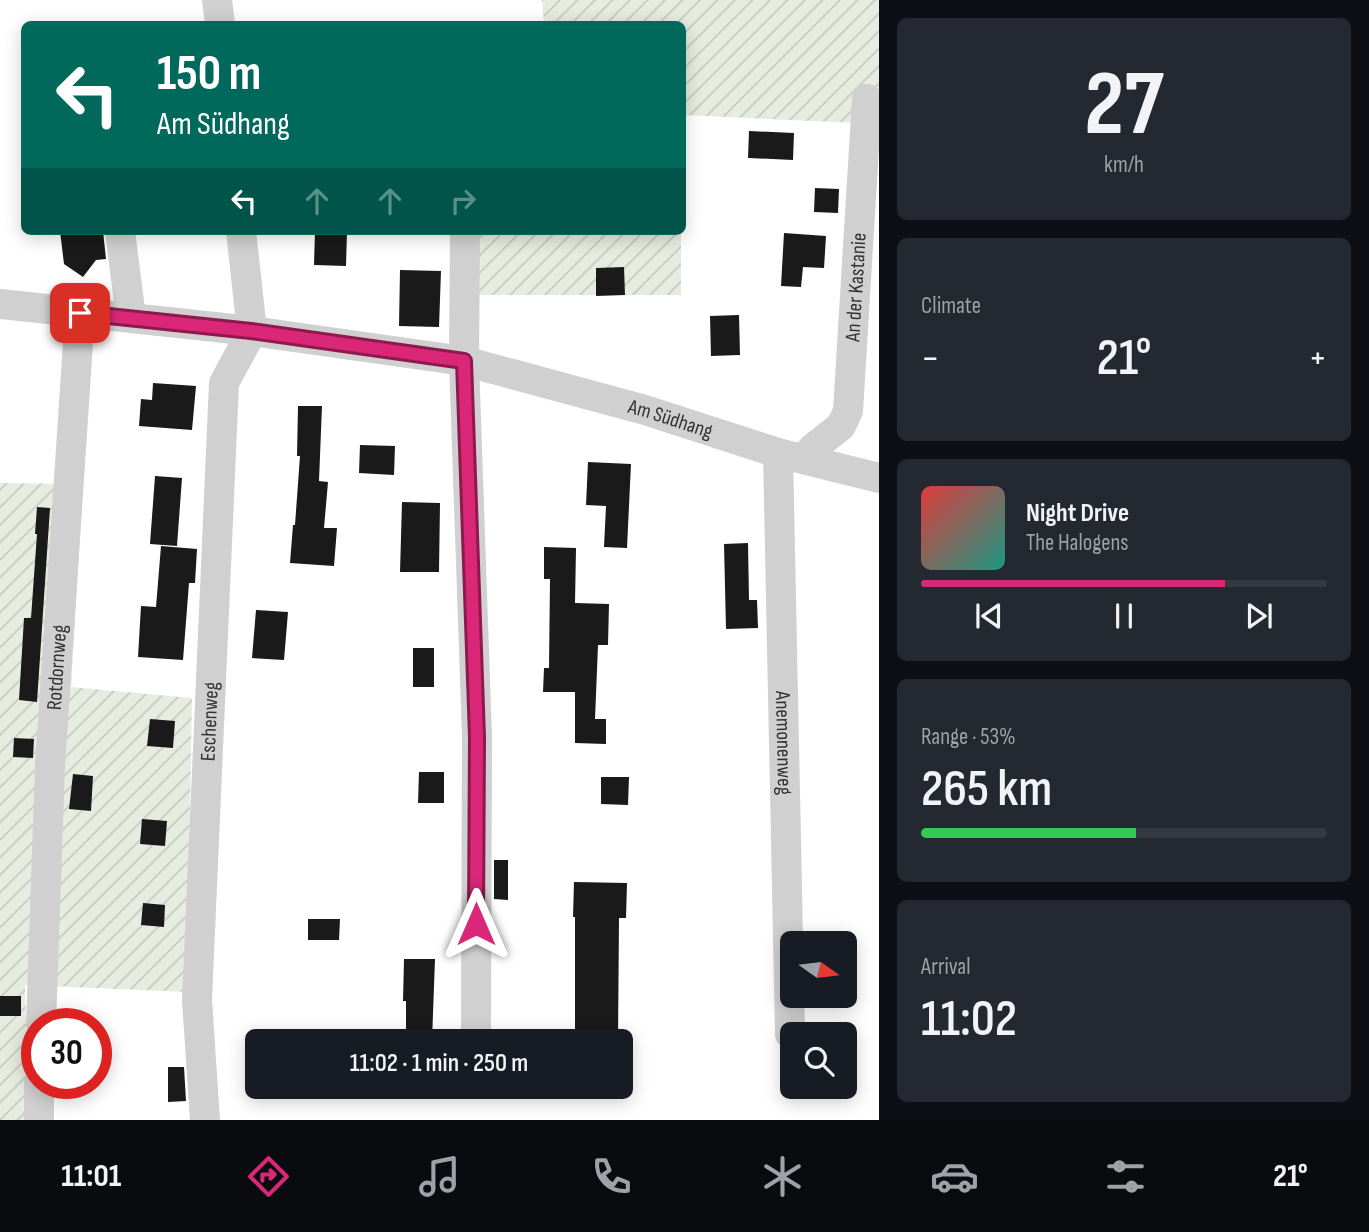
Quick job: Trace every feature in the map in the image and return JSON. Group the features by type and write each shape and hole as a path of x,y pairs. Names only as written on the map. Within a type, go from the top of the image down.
{"street":[{"path":"217,0 220,21"},
{"name":"An der Kastanie","path":"791,455 813,448 841,426 848,411 867,99"},
{"path":"121,235 131,318"},
{"path":"241,235 251,331"},
{"path":"466,235 464,361 477,737 476,1029"},
{"name":"Am Südhang","path":"0,304 251,331 464,361 879,478"},
{"name":"Rotdornweg","path":"42,1008 50,765 80,313"},
{"name":"Eschenweg","path":"205,1120 197,999 224,383 251,331"},
{"name":"Anemonenweg","path":"790,1022 791,455"},
{"path":"39,1099 39,1120"}],"shaded area":[{"path":"542,0 879,0 879,124 686,115 686,21 544,21"},
{"path":"471,235 681,235 681,295 471,295"},
{"path":"0,483 83,484 71,687 192,698 187,992 25,985 26,1008 21,1008 21,1099 28,1099 29,1120 0,1120"}],"building":[{"path":"749,131 794,133 793,160 748,158"},
{"path":"815,188 839,189 838,213 814,212"},
{"path":"784,233 826,236 824,268 803,267 801,287 781,286"},
{"path":"60,235 103,235 106,259 96,260 83,277 64,264"},
{"path":"315,235 347,235 346,266 314,265"},
{"path":"624,267 625,295 596,296 596,268"},
{"path":"400,270 441,271 439,327 399,326"},
{"path":"739,315 740,355 711,356 710,316"},
{"path":"153,383 196,386 192,430 139,426 141,399 152,400"},
{"path":"298,406 322,406 319,481 328,482 324,528 337,528 334,566 290,563 300,456 297,456"},
{"path":"360,445 395,446 394,475 359,473"},
{"path":"588,462 631,464 627,548 604,547 606,506 586,505"},
{"path":"155,476 182,478 177,546 150,544"},
{"path":"402,502 440,503 439,572 400,572"},
{"path":"37,507 50,508 37,702 19,700 24,618 31,618"},
{"path":"748,543 749,600 757,600 758,628 726,629 724,544"},
{"path":"161,546 197,549 195,583 189,583 183,660 138,657 141,606 156,607"},
{"path":"544,547 576,548 575,603 609,604 608,645 598,645 595,719 606,719 606,744 575,743 575,692 543,692 544,668 549,668 550,579 544,579"},
{"path":"256,610 288,612 284,660 252,658"},
{"path":"413,648 434,648 434,687 413,687"},
{"path":"150,719 175,721 173,748 147,746"},
{"path":"14,738 34,739 33,758 13,757"},
{"path":"419,772 444,772 444,803 418,803"},
{"path":"73,774 93,776 91,811 69,809"},
{"path":"601,777 629,777 628,805 601,804"},
{"path":"142,819 167,821 165,846 140,844"},
{"path":"494,860 508,860 508,900 494,899"},
{"path":"574,882 627,883 626,918 619,918 618,1029 575,1029"},
{"path":"143,903 165,905 164,927 141,925"},
{"path":"308,919 340,919 339,940 308,940"},
{"path":"404,959 435,959 432,1029 406,1029 406,1001 403,1001"},
{"path":"0,996 21,996 21,1016 0,1016"},
{"path":"168,1067 184,1067 186,1101 168,1102"}],"route":[{"path":"80,313 251,331 464,361 477,737 476,924"}]}
